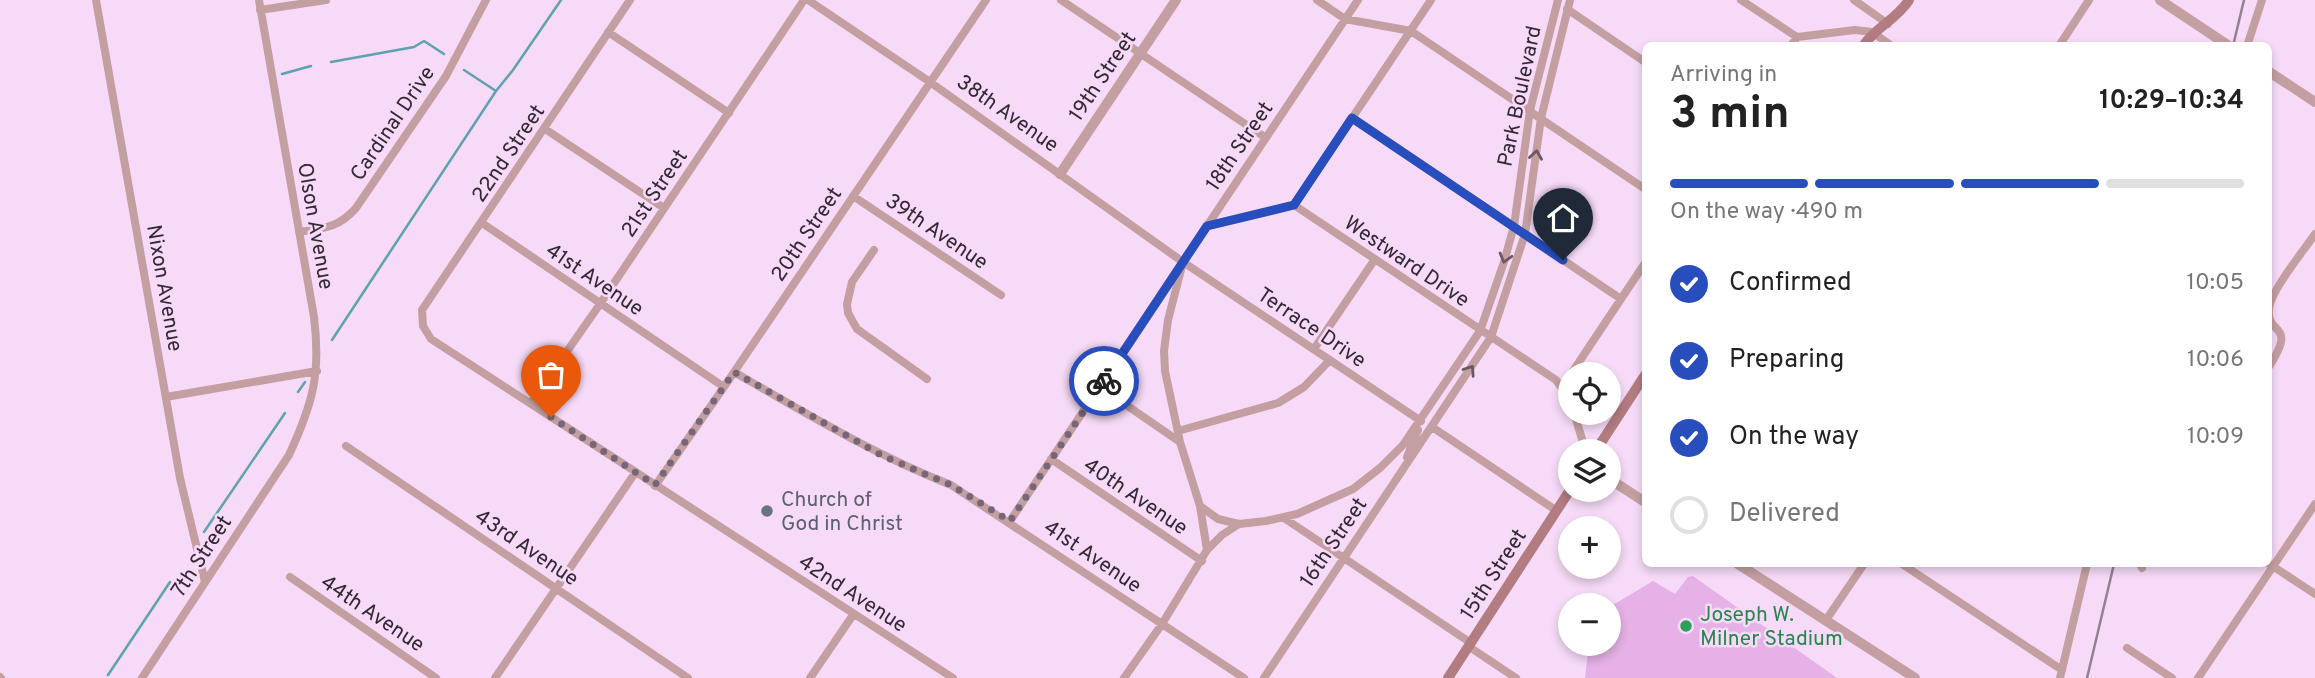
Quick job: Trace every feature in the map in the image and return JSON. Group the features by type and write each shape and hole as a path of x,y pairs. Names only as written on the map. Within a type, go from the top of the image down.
{"main road":[{"path":"1866,42 1872,32 1888,24 1909,0"},
{"path":"1604,439 1641,389"},
{"name":"15th Street","path":"1448,678 1563,502"}],"street":[{"name":"Nixon Avenue","path":"96,0 180,478 205,582"},
{"name":"Olson Avenue","path":"258,0 318,349 317,371 307,417 289,454"},
{"path":"260,10 326,0"},
{"name":"Cardinal Drive","path":"299,232 328,228 339,223 356,208 446,76 486,0"},
{"name":"22nd Street","path":"423,326 422,310 630,0"},
{"name":"38th Avenue","path":"806,0 930,82 1183,262"},
{"name":"21st Street","path":"531,403 806,0"},
{"name":"20th Street","path":"655,485 986,0"},
{"path":"1060,0 1266,138"},
{"name":"19th Street","path":"1060,174 1176,0"},
{"path":"1317,0 1345,19 1411,31 1642,187"},
{"name":"18th Street","path":"1010,521 1358,0"},
{"path":"1207,226 1294,205 1431,0"},
{"name":"Park Boulevard","path":"1432,426 1491,337 1525,234 1541,118 1570,0"},
{"path":"1741,0 1797,37 1855,30 1872,32 1886,42"},
{"path":"1854,0 1888,24"},
{"path":"2062,42 2089,0"},
{"path":"2160,0 2219,42"},
{"path":"2248,42 2262,0"},
{"path":"1556,1 1642,60"},
{"name":"Park Boulevard","path":"1200,506 1218,519 1240,524 1284,518 1318,507 1353,489 1395,453 1421,421 1480,331 1504,262 1514,226 1530,110 1556,1"},
{"path":"608,32 729,113"},
{"path":"1794,42 1797,37"},
{"path":"2272,74 2315,102"},
{"path":"1352,118 1621,299"},
{"path":"545,128 664,208"},
{"name":"39th Avenue","path":"853,196 1001,295"},
{"name":"Westward Drive","path":"1294,205 1558,382"},
{"name":"41st Avenue","path":"482,223 724,387"},
{"path":"2272,299 2315,234"},
{"path":"874,250 852,282 847,304 848,313 857,330 927,379"},
{"path":"1314,349 1375,259"},
{"path":"1183,262 1168,320 1164,351 1168,390 1180,442 1200,506 1207,550"},
{"name":"Terrace Drive","path":"1183,262 1421,421"},
{"path":"1579,362 1642,268"},
{"path":"2272,319 2282,333 2283,342 2272,361"},
{"name":"42nd Avenue","path":"423,326 431,339 953,678"},
{"path":"1178,432 1278,403 1304,387 1330,360"},
{"path":"166,397 317,371"},
{"name":"41st Avenue","path":"734,372 883,456 951,485 1010,521 1244,678"},
{"path":"1100,387 1180,442"},
{"path":"1398,477 1421,421"},
{"path":"1432,426 1557,511"},
{"name":"16th Street","path":"1264,678 1432,426"},
{"name":"43rd Avenue","path":"346,446 688,678"},
{"name":"7th Street","path":"142,678 289,454"},
{"name":"40th Avenue","path":"1051,459 1202,561"},
{"path":"495,678 635,473"},
{"path":"1621,486 1642,500"},
{"path":"2272,564 2315,504"},
{"path":"1284,518 1516,678"},
{"name":"Park Boulevard","path":"1124,678 1207,550 1222,535 1240,524"},
{"path":"2272,566 2315,594"},
{"path":"1743,567 1915,678"},
{"path":"1826,620 1862,567"},
{"path":"1906,567 2061,674 2086,567"},
{"path":"2198,678 2270,567"},
{"name":"44th Avenue","path":"290,577 436,678"},
{"path":"810,678 853,615"},
{"path":"2127,648 2172,678"}],"shaded area":[{"name":"Joseph W. Milner Stadium","path":"1693,576 1837,678 1585,678 1588,656 1621,656 1621,600 1653,581 1675,594 1688,577"}],"waterway":[{"path":"332,340 496,91 561,0"},
{"path":"331,62 414,47 424,41 444,54"},
{"path":"282,74 311,66"},
{"path":"464,70 496,91"},
{"path":"298,392 305,382"},
{"path":"204,532 285,413"},
{"path":"108,675 170,582"}],"railway":[{"path":"2234,42 2244,0"},
{"path":"2087,678 2113,567"}],"way so far":[{"path":"551,417 655,485 734,372 883,456 951,485 1010,521 1104,381"}],"place":[{"name":"Church of God in Christ","path":"767,511"},
{"name":"Joseph W. Milner Stadium","path":"1686,626"}],"route":[{"path":"1104,381 1207,226 1294,205 1352,118 1563,260"}]}
